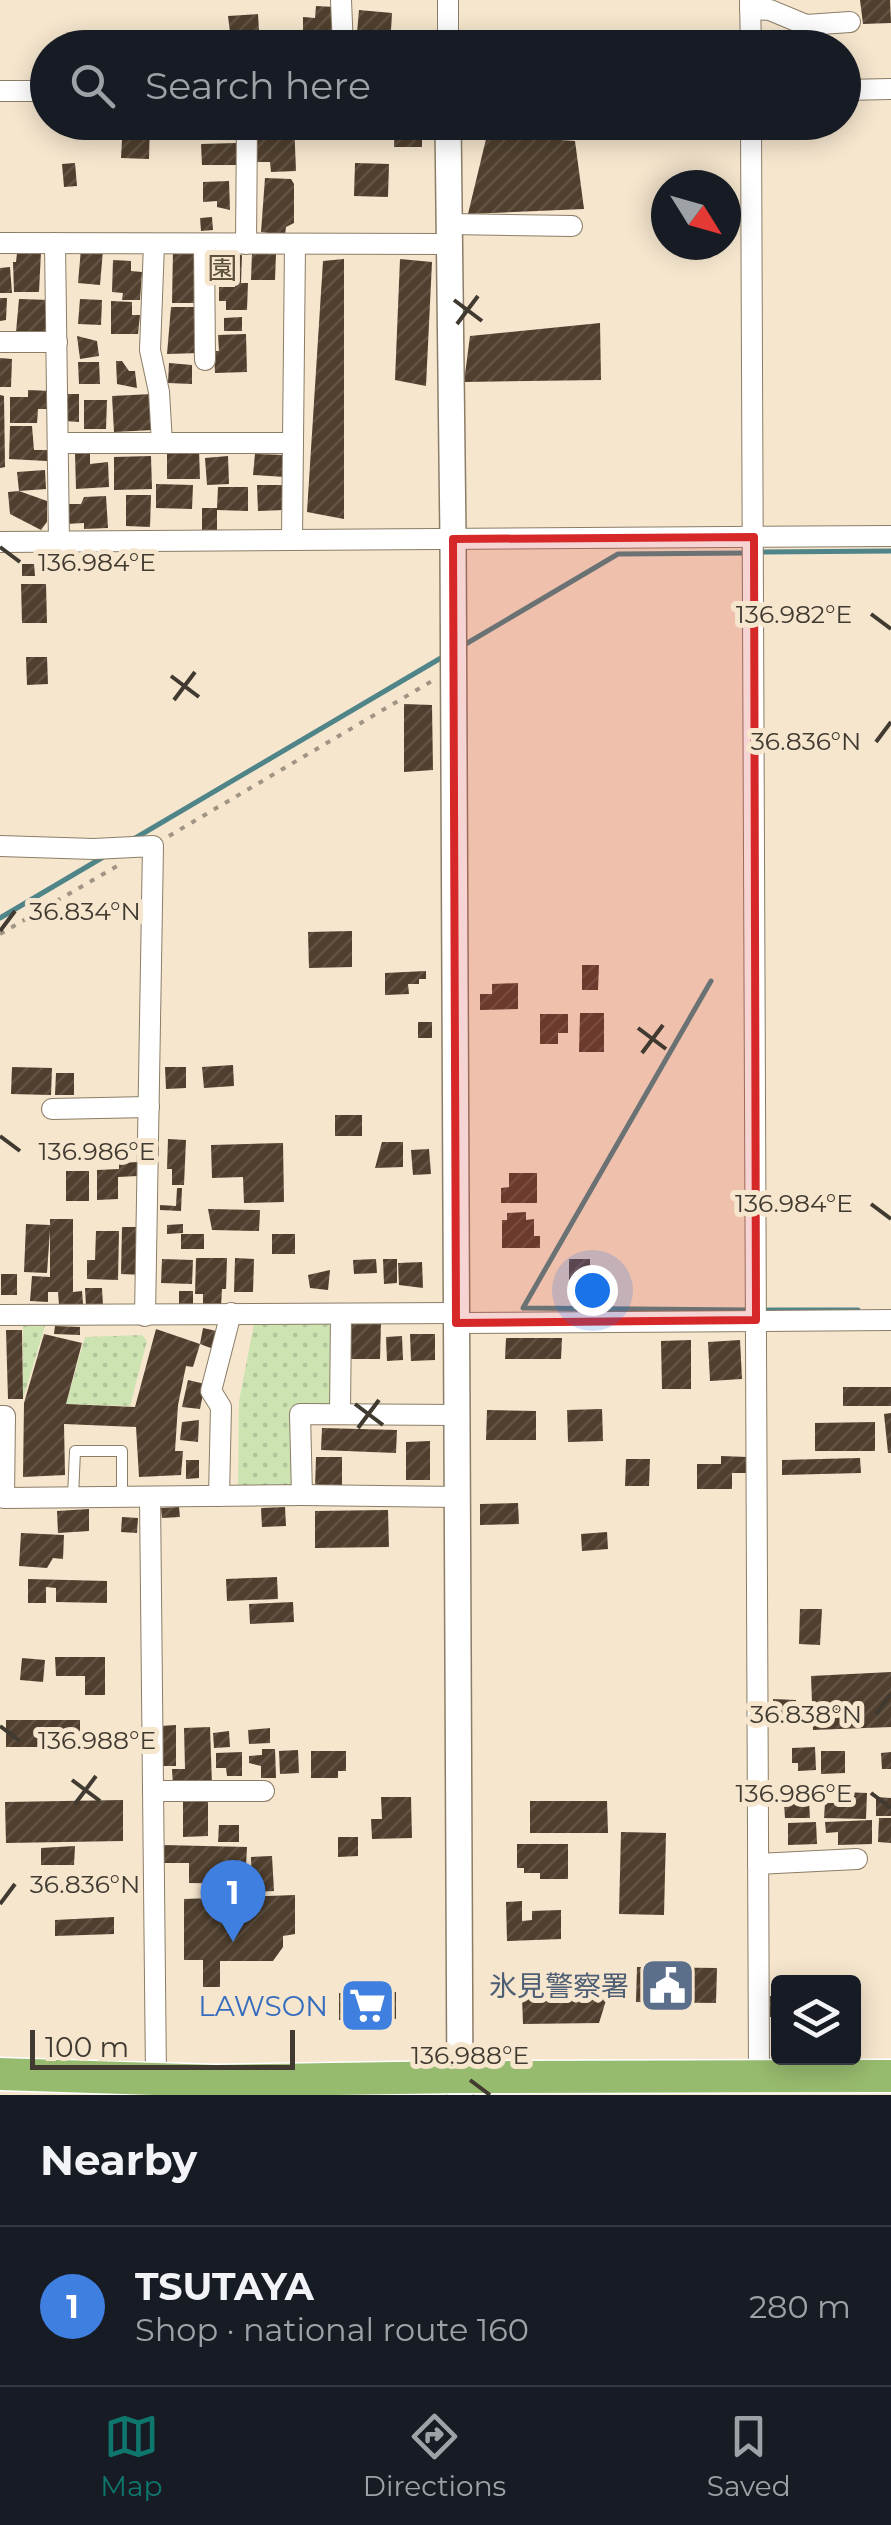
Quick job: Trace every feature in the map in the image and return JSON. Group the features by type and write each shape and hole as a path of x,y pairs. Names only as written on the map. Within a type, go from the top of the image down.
{"highway":[{"path":"0,2074 460,2086 891,2076"}],"street":[{"path":"342,0 342,30"},
{"path":"448,0 448,30"},
{"path":"750,30 750,4 806,25 850,22"},
{"path":"861,89 891,88"},
{"path":"0,91 30,91"},
{"path":"246,244 247,140"},
{"path":"448,140 460,2086"},
{"path":"751,140 759,2077"},
{"path":"0,243 295,244 572,226"},
{"path":"55,243 60,542"},
{"path":"154,244 150,350 162,442"},
{"path":"204,244 205,360"},
{"path":"292,540 295,244"},
{"path":"0,342 57,342"},
{"path":"58,443 293,443"},
{"path":"0,542 891,536"},
{"path":"0,846 153,846 145,1316"},
{"path":"52,1109 148,1107"},
{"path":"0,1316 231,1313 891,1320"},
{"path":"219,1496 221,1407 211,1391 231,1313"},
{"path":"340,1413 342,1315"},
{"path":"302,1495 300,1414 457,1415"},
{"path":"0,1416 5,1416 4,1498 457,1497"},
{"path":"150,1497 156,2078"},
{"path":"153,1791 264,1792"},
{"path":"758,1864 857,1859"}],"lane":[{"path":"72,1498 75,1451 122,1450 122,1498"}],"path":[{"path":"153,846 454,669"},
{"path":"0,934 119,865"}],"highlighted area":[{"path":"754,537 756,1320 456,1323 453,539"}],"green space":[{"path":"254,1324 329,1324 334,1330 334,1400 329,1407 296,1408 295,1480 287,1488 238,1488 239,1401"},
{"path":"23,1326 45,1326 23,1399"},
{"path":"142,1335 147,1341 130,1406 66,1404 85,1337"}],"building":[{"path":"860,0 890,0 891,23 863,24"},
{"path":"316,6 334,7 333,30 303,30 303,17 315,18"},
{"path":"359,10 392,13 391,30 357,30"},
{"path":"258,14 259,30 230,30 228,16"},
{"path":"122,140 150,140 149,159 121,158"},
{"path":"256,140 295,140 296,171 271,172 270,162 256,162"},
{"path":"394,140 422,140 422,147 394,147"},
{"path":"486,140 575,141 584,209 468,214"},
{"path":"236,143 236,165 202,165 201,144"},
{"path":"75,163 77,186 64,187 62,164"},
{"path":"355,163 389,164 388,197 354,196"},
{"path":"265,178 291,179 294,184 294,223 286,227 285,235 261,232"},
{"path":"229,181 230,210 217,207 217,201 203,202 203,182"},
{"path":"212,217 213,230 201,231 200,218"},
{"path":"81,249 103,250 100,285 78,283"},
{"path":"173,250 197,251 195,303 172,303"},
{"path":"41,252 39,292 14,292 13,262 17,253"},
{"path":"252,253 276,254 275,280 251,280"},
{"path":"221,254 242,255 241,283 248,283 247,310 226,310 226,301 219,301 219,287 235,287 235,282 212,281 213,265 220,265"},
{"path":"344,259 344,519 307,512 323,261"},
{"path":"400,259 432,262 426,386 395,380"},
{"path":"113,260 131,261 131,271 142,272 140,300 122,300 123,293 112,292"},
{"path":"10,267 12,293 0,293 0,268"},
{"path":"0,298 7,298 6,320 0,321"},
{"path":"19,299 50,300 45,334 16,332"},
{"path":"80,299 102,300 101,325 78,324"},
{"path":"111,301 132,302 132,315 140,315 138,334 111,334"},
{"path":"171,307 194,307 194,323 200,323 200,353 167,354"},
{"path":"242,317 242,331 224,331 224,318"},
{"path":"600,323 601,380 464,382 470,336"},
{"path":"246,334 247,372 215,373 218,335"},
{"path":"77,336 97,341 99,356 80,359"},
{"path":"0,358 12,359 11,387 0,387"},
{"path":"116,361 135,371 137,388 117,384"},
{"path":"78,362 99,362 100,384 79,384"},
{"path":"169,363 192,365 192,384 168,383"},
{"path":"28,390 51,391 50,409 38,409 37,423 10,423 10,397 28,397"},
{"path":"65,394 79,394 79,422 65,421"},
{"path":"152,394 153,430 114,432 112,396"},
{"path":"0,395 4,396 5,467 0,468"},
{"path":"84,400 107,400 106,429 84,429"},
{"path":"10,426 32,426 34,450 47,450 47,461 9,459"},
{"path":"167,450 199,450 200,479 167,479"},
{"path":"75,453 90,453 90,464 108,462 109,487 76,489"},
{"path":"255,454 286,455 285,477 253,475"},
{"path":"151,456 152,489 114,490 114,457"},
{"path":"228,456 229,484 207,485 205,458"},
{"path":"45,470 46,489 19,491 17,472"},
{"path":"156,484 193,485 192,509 156,508"},
{"path":"257,485 284,485 284,510 258,511"},
{"path":"218,487 248,487 248,511 217,510 217,533 202,533 202,508 217,508"},
{"path":"19,491 47,501 47,522 41,530 10,514 8,492"},
{"path":"126,495 151,495 150,527 126,526"},
{"path":"106,496 108,528 84,529 84,523 66,524 65,504 81,504 84,497"},
{"path":"22,564 34,564 35,576 22,576"},
{"path":"21,584 46,584 47,623 22,623"},
{"path":"26,657 47,657 48,684 27,685"},
{"path":"404,704 432,705 433,770 404,772"},
{"path":"352,931 352,967 309,968 308,932"},
{"path":"582,965 599,965 598,990 582,990"},
{"path":"426,971 426,979 408,984 409,994 385,995 385,973"},
{"path":"518,983 518,1009 480,1010 480,994 492,994 492,984"},
{"path":"580,1013 604,1013 604,1052 579,1052"},
{"path":"540,1014 568,1014 568,1033 558,1033 558,1044 540,1044"},
{"path":"418,1022 432,1022 432,1038 418,1038"},
{"path":"233,1065 234,1086 204,1088 202,1067"},
{"path":"12,1067 52,1068 51,1095 11,1094"},
{"path":"165,1067 186,1067 186,1088 166,1089"},
{"path":"56,1073 74,1073 74,1095 55,1095"},
{"path":"335,1115 362,1115 362,1136 335,1136"},
{"path":"168,1139 186,1140 184,1185 172,1185 172,1169 167,1169"},
{"path":"382,1142 403,1142 403,1167 375,1168"},
{"path":"283,1143 284,1202 244,1203 243,1177 212,1178 211,1145"},
{"path":"429,1149 431,1174 413,1175 411,1150"},
{"path":"138,1162 138,1176 118,1177 118,1199 97,1200 97,1170 119,1169 119,1163"},
{"path":"66,1171 89,1171 89,1201 66,1201"},
{"path":"509,1173 537,1173 537,1203 501,1203 501,1188 509,1187"},
{"path":"177,1188 182,1188 181,1211 160,1210 160,1205 176,1206"},
{"path":"208,1209 260,1210 259,1231 212,1230"},
{"path":"526,1212 526,1220 534,1219 534,1236 540,1236 540,1248 502,1248 502,1220 507,1220 507,1213"},
{"path":"50,1219 73,1219 73,1292 82,1291 83,1304 59,1305 58,1292 48,1292 48,1302 30,1301 32,1276 50,1277 50,1230 47,1273 24,1272 26,1224 50,1225"},
{"path":"183,1224 183,1233 167,1234 167,1225"},
{"path":"122,1227 146,1227 144,1275 121,1274"},
{"path":"96,1231 119,1231 118,1280 87,1279 87,1260 95,1260"},
{"path":"181,1234 204,1234 204,1249 181,1249"},
{"path":"272,1234 295,1234 295,1254 272,1254"},
{"path":"196,1258 227,1258 221,1306 203,1306 203,1294 195,1294"},
{"path":"235,1258 254,1259 253,1292 234,1292"},
{"path":"162,1259 193,1260 192,1284 161,1283"},
{"path":"376,1259 377,1273 354,1274 353,1260"},
{"path":"383,1259 397,1259 397,1283 384,1284"},
{"path":"569,1259 590,1259 590,1295 569,1295"},
{"path":"422,1262 423,1288 399,1285 398,1263"},
{"path":"330,1270 328,1290 310,1288 308,1275"},
{"path":"1,1274 17,1274 17,1295 1,1295"},
{"path":"85,1288 102,1288 103,1306 86,1306"},
{"path":"179,1291 193,1291 193,1306 179,1306"},
{"path":"350,1323 381,1323 380,1359 350,1359"},
{"path":"55,1326 80,1327 80,1335 54,1334"},
{"path":"203,1328 221,1332 216,1350 200,1344"},
{"path":"156,1329 200,1344 193,1367 186,1366 178,1405 175,1451 183,1451 181,1475 139,1477 136,1427 64,1424 65,1475 23,1477 24,1403 44,1334 82,1343 66,1404 135,1407"},
{"path":"6,1330 22,1330 23,1399 8,1399"},
{"path":"410,1334 435,1334 435,1360 411,1361"},
{"path":"402,1336 403,1360 387,1361 386,1337"},
{"path":"506,1338 562,1338 561,1359 505,1359"},
{"path":"691,1340 691,1389 662,1389 661,1341"},
{"path":"740,1340 742,1379 710,1381 708,1342"},
{"path":"188,1380 205,1384 200,1409 182,1407"},
{"path":"843,1387 891,1387 891,1406 843,1406"},
{"path":"602,1409 603,1441 568,1442 567,1410"},
{"path":"487,1410 536,1411 536,1440 486,1440"},
{"path":"891,1413 891,1453 888,1453 884,1414"},
{"path":"199,1420 198,1442 180,1440 182,1422"},
{"path":"875,1422 875,1451 815,1451 815,1423"},
{"path":"322,1428 397,1430 396,1453 321,1450"},
{"path":"430,1441 430,1480 406,1480 406,1442"},
{"path":"721,1456 747,1457 747,1473 732,1473 732,1489 697,1489 697,1464 721,1464"},
{"path":"316,1457 342,1457 342,1488 315,1488"},
{"path":"860,1458 861,1473 782,1475 782,1460"},
{"path":"626,1459 650,1459 649,1486 625,1486"},
{"path":"186,1460 199,1460 199,1478 186,1479"},
{"path":"518,1503 519,1524 480,1525 480,1504"},
{"path":"179,1507 180,1517 162,1518 161,1508"},
{"path":"285,1507 286,1526 262,1527 261,1508"},
{"path":"89,1509 89,1531 58,1533 57,1511"},
{"path":"388,1510 389,1547 315,1548 315,1511"},
{"path":"122,1517 138,1518 137,1533 121,1532"},
{"path":"607,1532 608,1549 582,1551 581,1534"},
{"path":"21,1533 64,1535 63,1559 53,1558 47,1568 19,1566"},
{"path":"277,1577 278,1599 227,1601 226,1579"},
{"path":"28,1579 107,1581 107,1603 56,1602 56,1588 46,1587 46,1603 28,1603"},
{"path":"293,1602 294,1622 250,1624 249,1604"},
{"path":"800,1609 822,1609 820,1645 799,1644"},
{"path":"55,1657 105,1657 105,1695 85,1695 85,1676 56,1676"},
{"path":"22,1658 45,1660 43,1682 20,1680"},
{"path":"891,1672 891,1727 813,1730 811,1676"},
{"path":"773,1699 796,1700 795,1716 773,1715"},
{"path":"6,1720 80,1720 80,1747 6,1747"},
{"path":"176,1725 176,1766 160,1766 160,1726"},
{"path":"210,1727 212,1785 173,1786 172,1769 185,1769 184,1728"},
{"path":"270,1728 270,1743 249,1744 248,1730"},
{"path":"229,1731 230,1747 214,1748 213,1733"},
{"path":"815,1747 816,1770 798,1771 798,1763 792,1763 792,1748"},
{"path":"262,1749 275,1749 276,1778 261,1778 261,1766 249,1763 249,1756 262,1755"},
{"path":"298,1750 299,1773 280,1774 279,1751"},
{"path":"311,1751 346,1751 346,1771 338,1771 338,1778 311,1778"},
{"path":"821,1751 845,1751 845,1773 821,1774"},
{"path":"242,1752 242,1776 227,1776 226,1768 216,1768 216,1753"},
{"path":"891,1752 891,1769 882,1769 881,1753"},
{"path":"808,1786 810,1818 785,1818 784,1804 791,1803 790,1787"},
{"path":"842,1792 867,1793 866,1819 824,1818 825,1803 841,1803"},
{"path":"381,1797 411,1797 412,1838 372,1839 371,1819 382,1819"},
{"path":"876,1797 891,1798 891,1816 876,1816"},
{"path":"123,1800 123,1841 6,1843 5,1802"},
{"path":"208,1800 208,1836 183,1837 183,1801"},
{"path":"530,1801 607,1801 608,1833 530,1833"},
{"path":"879,1818 891,1818 891,1843 878,1842"},
{"path":"872,1820 872,1844 838,1845 838,1832 826,1833 825,1822"},
{"path":"816,1822 817,1844 788,1845 788,1823"},
{"path":"219,1825 239,1825 239,1842 218,1842"},
{"path":"621,1832 666,1833 664,1915 619,1914"},
{"path":"338,1837 358,1837 358,1856 338,1857"},
{"path":"517,1844 568,1844 568,1879 540,1879 540,1873 524,1873 524,1868 517,1868"},
{"path":"163,1845 247,1847 245,1884 189,1883 189,1863 163,1863"},
{"path":"75,1846 74,1865 41,1865 41,1848"},
{"path":"272,1856 274,1891 252,1892 251,1857"},
{"path":"295,1895 295,1934 283,1936 283,1947 273,1961 220,1961 220,1987 203,1987 203,1960 184,1960 184,1899"},
{"path":"522,1901 522,1921 532,1920 532,1911 561,1910 561,1939 507,1941 506,1902"},
{"path":"114,1917 114,1934 55,1936 55,1920"},
{"path":"637,1967 717,1968 716,2003 636,2002"},
{"name":"LAWSON","path":"396,1992 396,2019 339,2020 339,1993"},
{"path":"608,1994 599,2023 523,2024 522,1997"}],"waterway":[{"path":"759,552 891,551"},
{"path":"464,645 618,554 748,553"},
{"path":"132,840 446,655"},
{"path":"0,918 105,856"},
{"path":"711,981 523,1308 748,1310"},
{"path":"759,1310 858,1310"}],"place":[{"name":"TSUTAYA","path":"233,1942"},
{"name":"氷見警察署","path":"668,1986"},
{"name":"LAWSON","path":"367,2006"}],"district":[{"name":"園","path":"222,269"}]}
